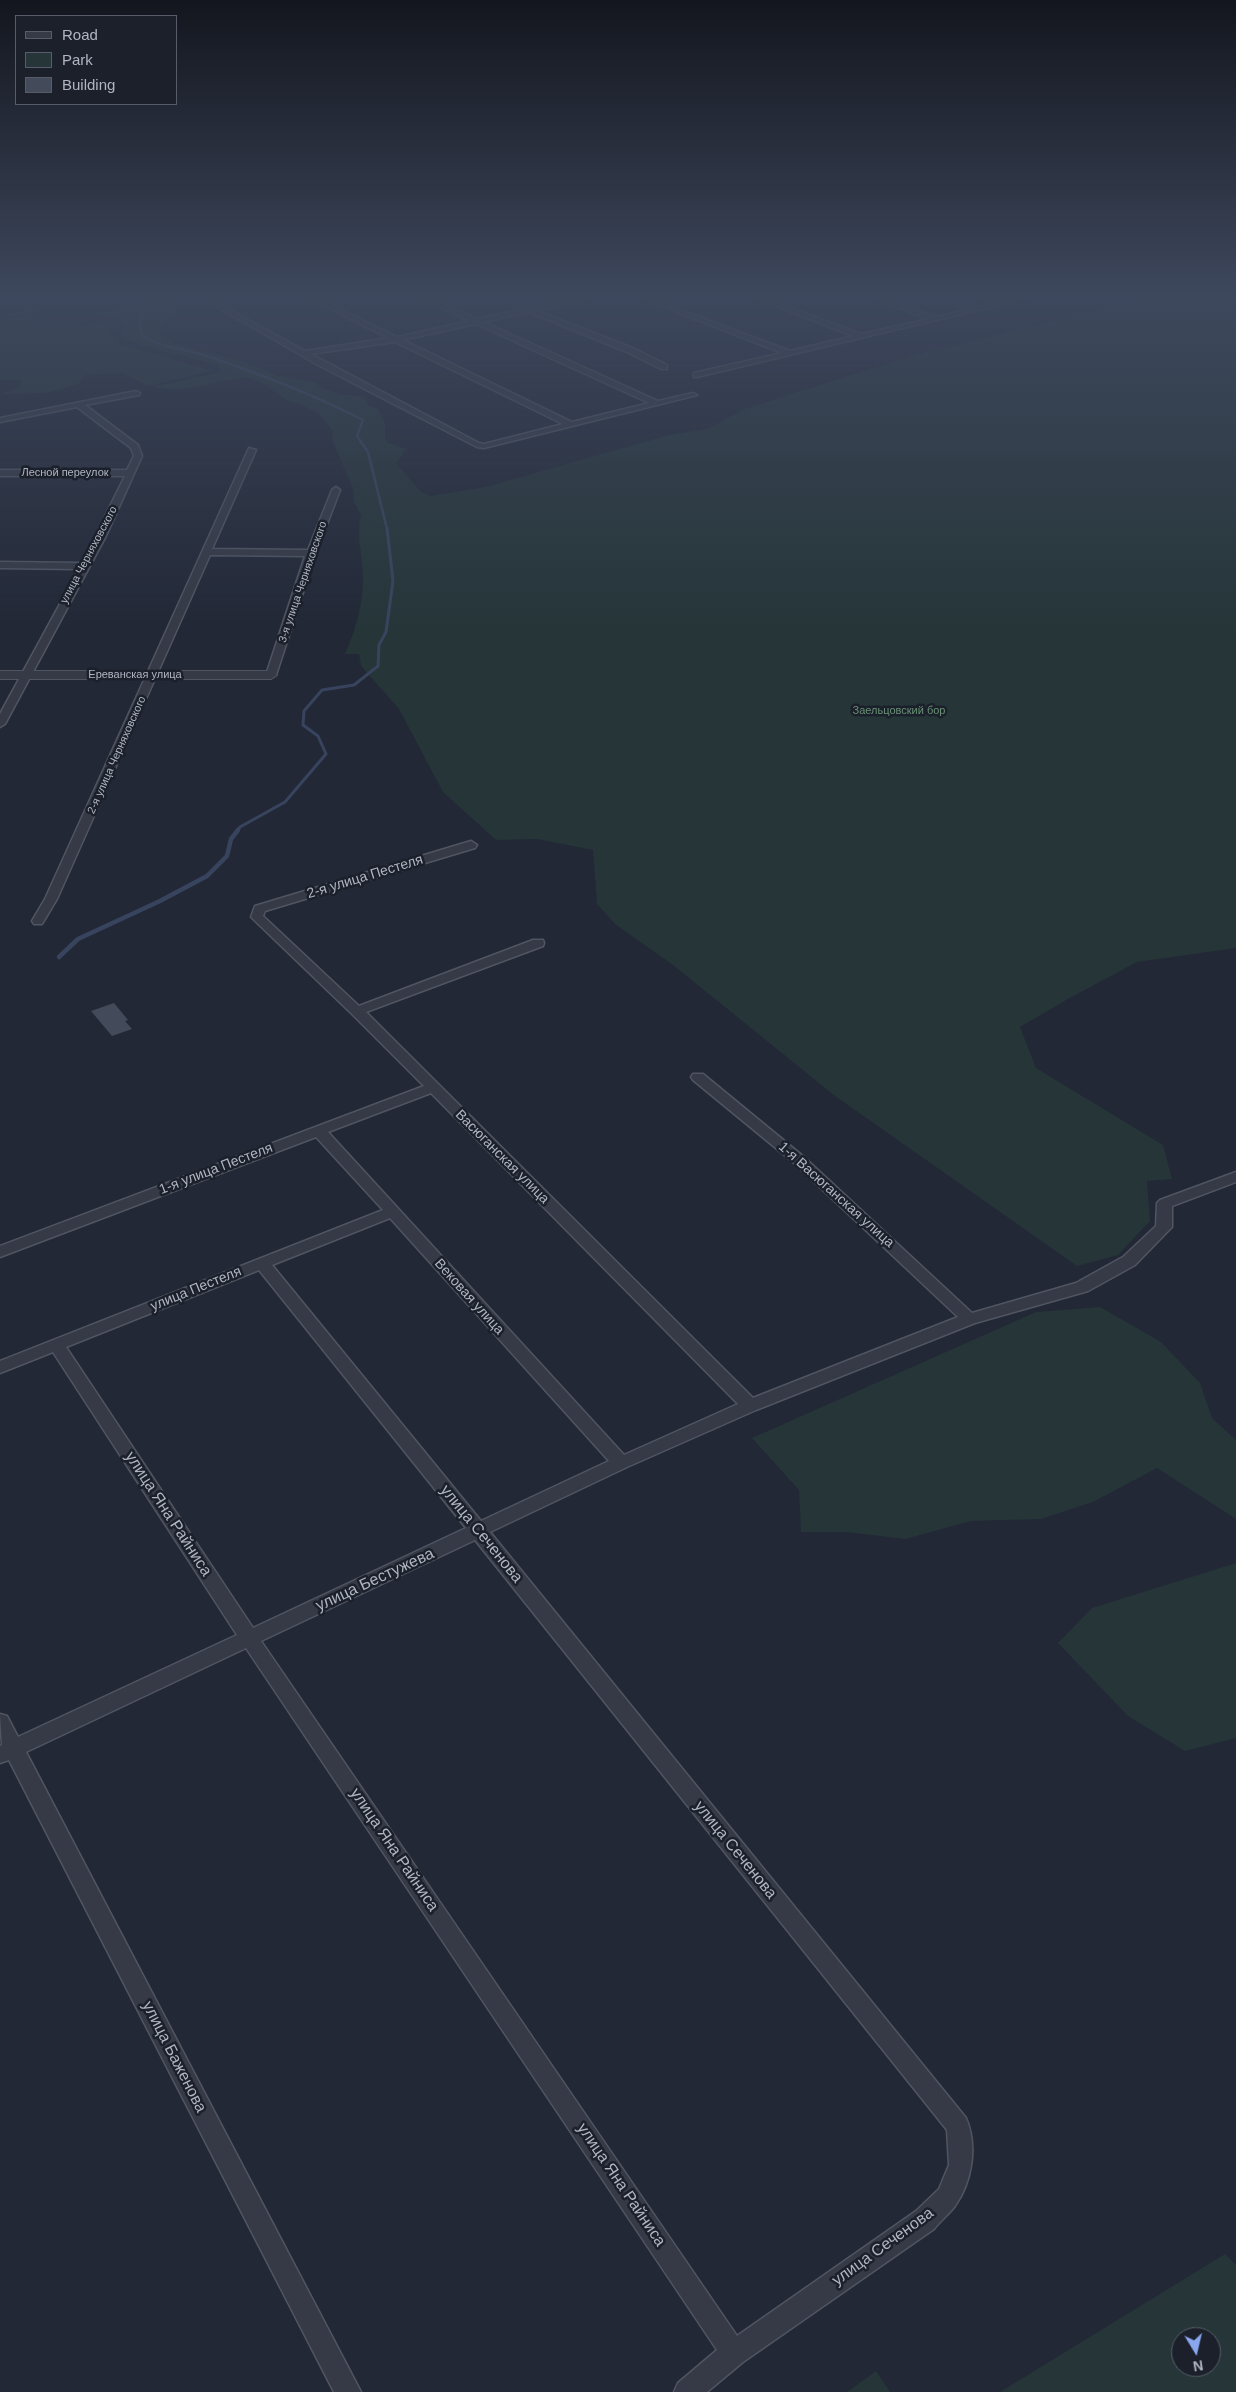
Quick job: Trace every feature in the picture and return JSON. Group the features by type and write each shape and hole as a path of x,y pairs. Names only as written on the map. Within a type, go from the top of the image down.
{"street":[{"path":"0,420 55,409"},
{"name":"улица Черняховского","path":"0,724 85,566 138,456 134,447 84,409"},
{"path":"409,409 477,445 484,446 638,409"},
{"path":"538,409 571,425"},
{"name":"2-я улица Черняховского","path":"38,921 51,899 153,676 252,450"},
{"name":"Лесной переулок","path":"0,473 130,473"},
{"name":"3-я улица Черняховского","path":"271,675 312,553 336,490"},
{"path":"207,552 312,553"},
{"path":"0,565 85,566"},
{"name":"Ереванская улица","path":"0,675 271,675"},
{"name":"2-я улица Пестеля","path":"259,909 471,845"},
{"name":"Васюганская улица","path":"259,909 257,917 357,1011 750,1406"},
{"path":"357,1011 538,944"},
{"name":"1-я Васюганская улица","path":"698,1077 799,1160 969,1319"},
{"name":"1-я улица Пестеля","path":"0,1252 432,1088"},
{"name":"Вековая улица","path":"318,1130 621,1463"},
{"name":"улица Бестужева","path":"7,1752 621,1463 750,1406 969,1319 1082,1287 1129,1261 1164,1226 1165,1203 1236,1177"},
{"name":"улица Пестеля","path":"0,1367 392,1212"},
{"name":"улица Сеченова","path":"262,1263 958,2126 961,2166 947,2197 925,2220 734,2353 687,2392"},
{"name":"улица Яна Райниса","path":"56,1344 250,1639 734,2353"},
{"name":"улица Баженова","path":"0,1722 7,1752 348,2392"}],"green space":[{"name":"Заельцовский бор","path":"309,409 378,409 385,424 385,438 388,443 406,449 396,463 420,491 430,496 486,487 669,435 708,429 745,409 1236,409 1236,948 1137,962 1020,1027 1036,1068 1163,1145 1172,1179 1147,1181 1150,1221 1118,1255 1077,1266 835,1096 673,965 615,924 597,904 593,850 537,839 496,840 443,792 399,709 361,666 359,654 345,654 353,635 361,605 363,574 359,530 361,515 354,502 353,488 332,440 333,431 319,414"},
{"path":"1100,1307 1161,1342 1200,1383 1212,1418 1236,1440 1236,1519 1157,1468 1093,1502 1041,1519 971,1521 905,1539 846,1532 801,1532 799,1490 752,1438 1036,1312"},
{"path":"1236,1563 1236,1738 1185,1751 1128,1716 1058,1643 1092,1608"},
{"path":"1225,2254 1236,2265 1236,2392 1000,2392"},
{"path":"876,2371 890,2392 847,2392"}],"building":[{"path":"114,1003 128,1020 125,1021 132,1029 112,1036 91,1011"}],"waterway":[{"path":"339,409 363,420 357,436 368,452 387,529"},
{"path":"237,831 240,827 285,802 326,754 318,736 303,725 304,711 322,690 354,685 378,666 379,645 386,632 393,581 387,528"},
{"path":"59,957 78,939 160,901 207,876 227,856 231,839 238,830"}]}
